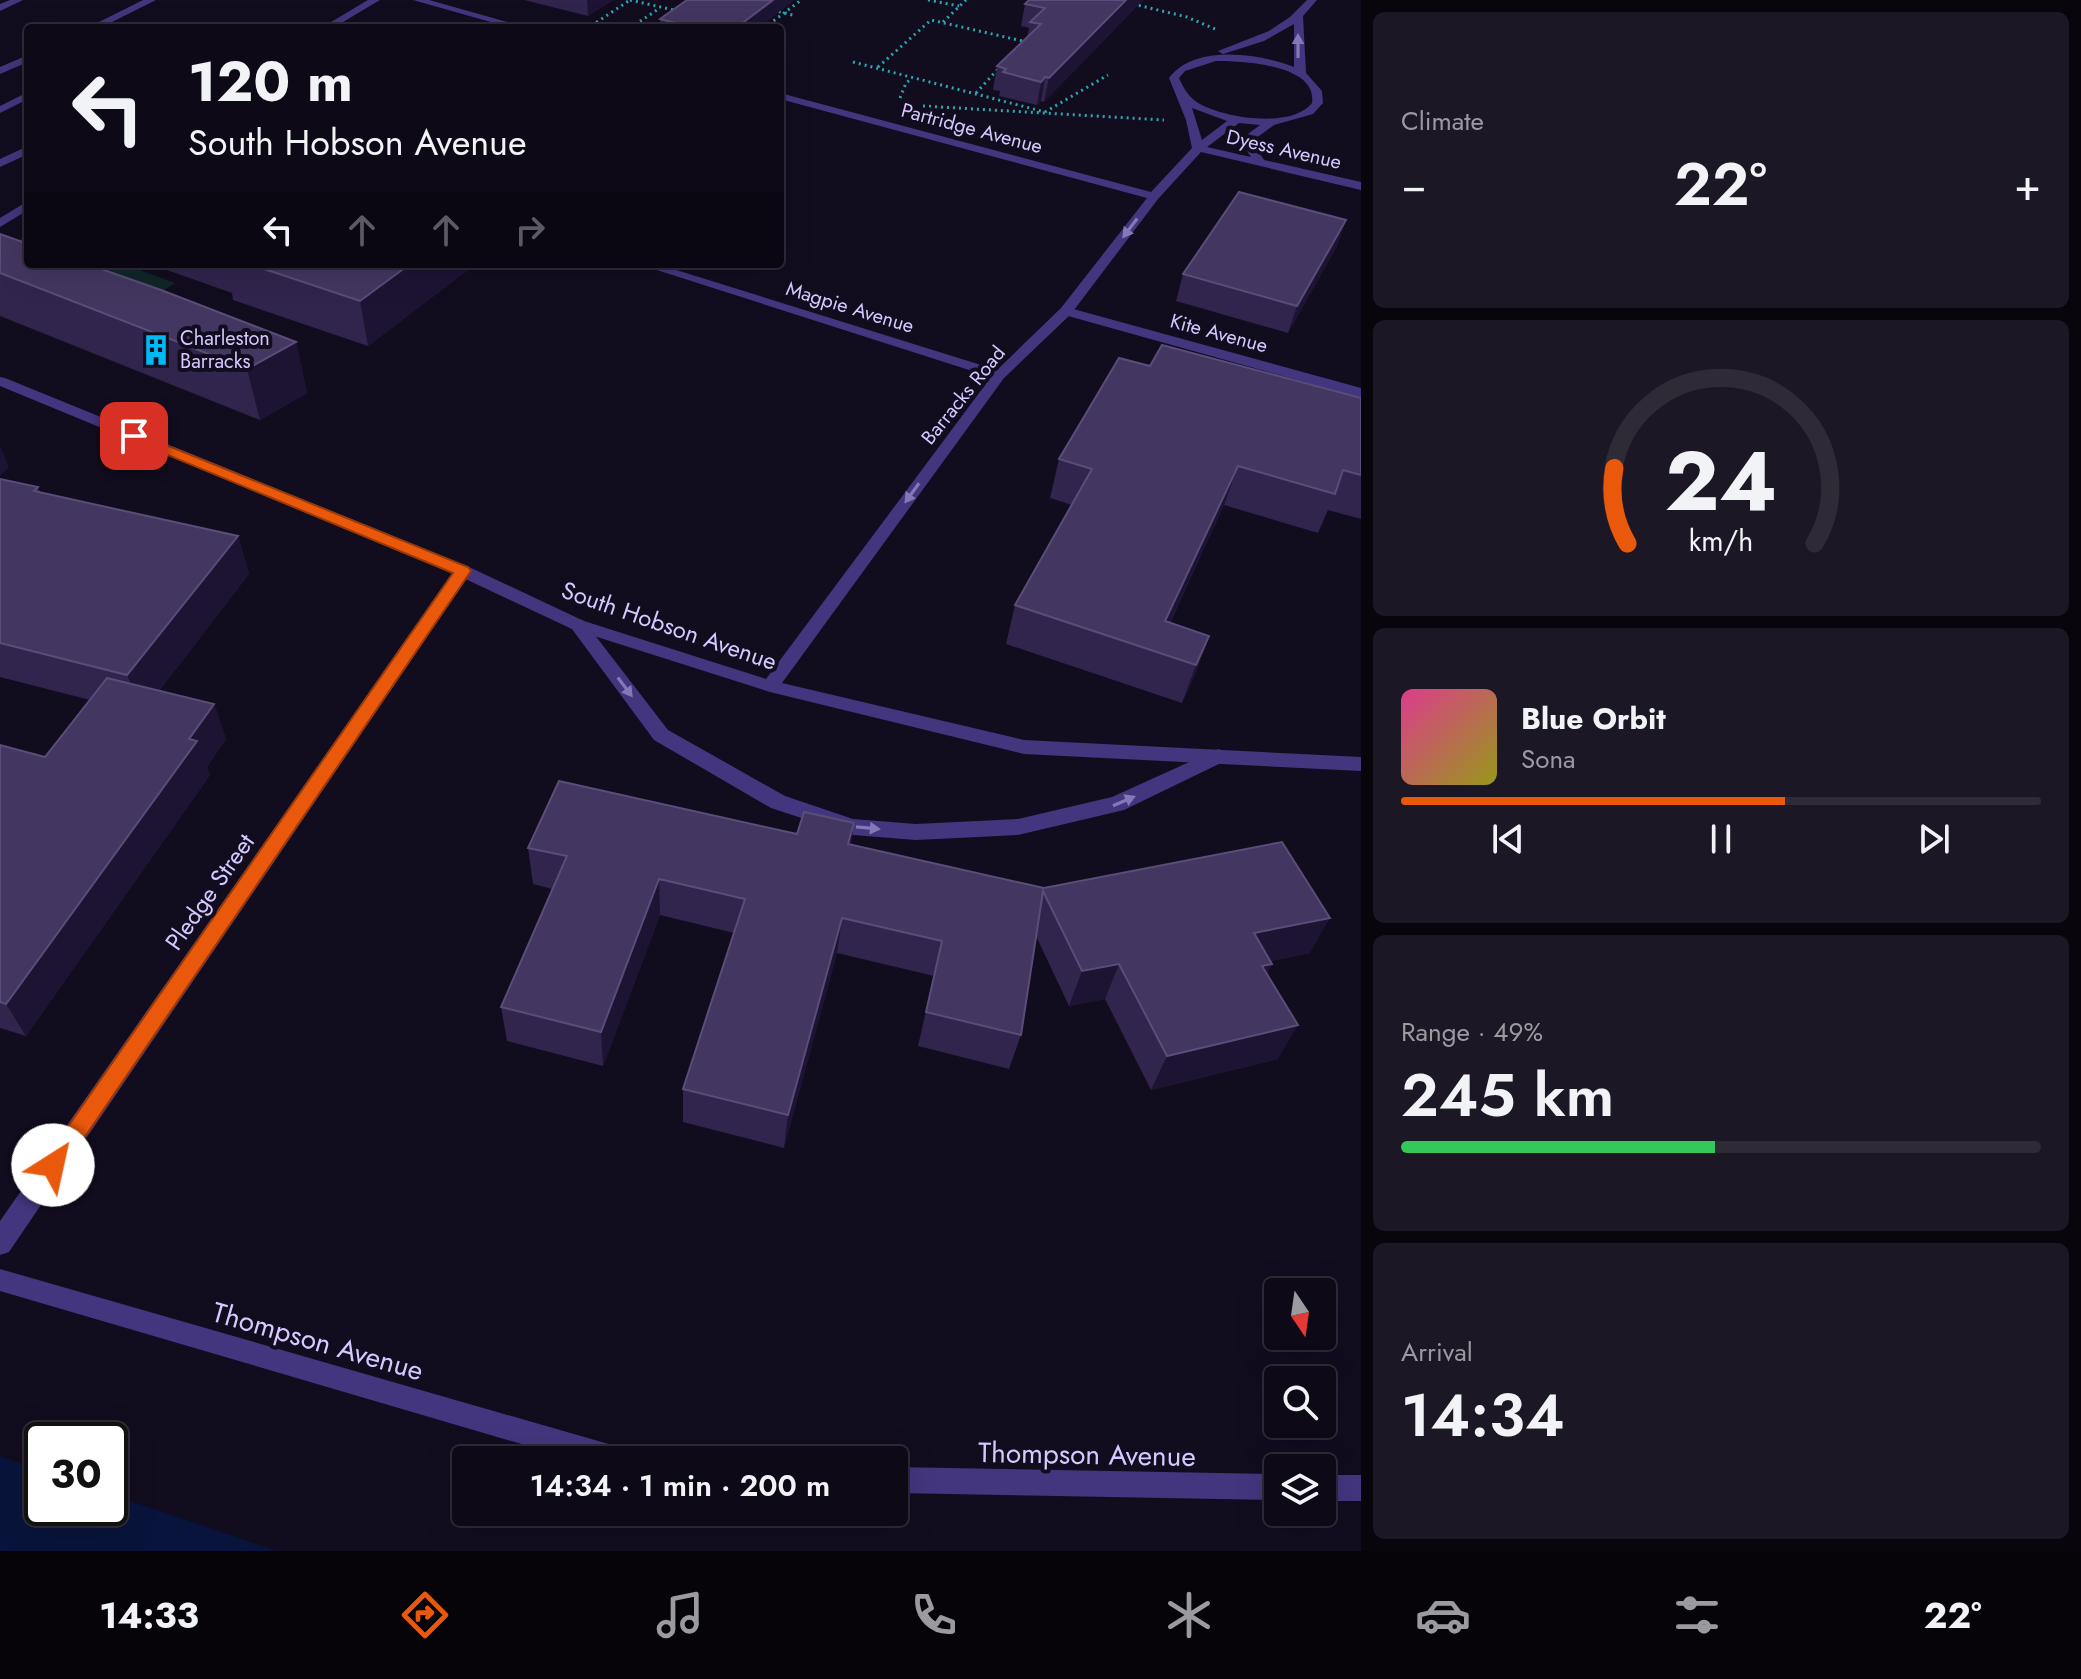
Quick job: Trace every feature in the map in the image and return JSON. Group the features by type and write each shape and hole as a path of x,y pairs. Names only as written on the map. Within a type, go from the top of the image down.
{"street":[{"name":"Kite Avenue","path":"1066,311 1361,393"},
{"name":"Pledge Street","path":"0,1243 463,571"},
{"path":"578,625 661,735 778,802 853,827 916,832 1018,827 1117,804 1218,756"}],"lane":[{"path":"0,8 18,0"},
{"path":"100,24 151,0"},
{"path":"333,24 375,0"},
{"path":"418,0 509,24"},
{"path":"1198,148 1192,120 1175,89 1174,78 1181,69 1195,62 1248,45 1299,18 1312,0"},
{"path":"1299,18 1298,58 1301,75"},
{"path":"1180,95 1203,110 1237,119 1272,121 1301,115 1317,104 1319,94 1313,84 1301,75 1273,64 1238,58 1195,62"},
{"path":"0,71 24,61"},
{"path":"0,110 24,97"},
{"name":"Partridge Avenue","path":"784,97 1154,196"},
{"name":"Barracks Road","path":"770,686 999,375 1066,311 1154,196 1198,148 1237,119"},
{"path":"1259,161 1246,140 1272,121"},
{"name":"Dyess Avenue","path":"1198,148 1361,186"},
{"path":"0,164 24,151"},
{"path":"0,223 24,208"},
{"name":"Magpie Avenue","path":"657,268 999,375"},
{"name":"South Hobson Avenue","path":"0,381 463,571 578,625 770,686 1024,747 1361,764"},
{"name":"Thompson Avenue","path":"0,1280 571,1446"},
{"name":"Thompson Avenue","path":"908,1480 1264,1487"},
{"path":"1336,1488 1361,1488"}],"path":[{"path":"605,24 597,22 630,0 691,14"},
{"path":"769,24 800,1 797,0"},
{"path":"928,0 959,7"},
{"path":"942,22 966,0"},
{"path":"1120,1 1187,17 1217,30"},
{"path":"636,24 661,7"},
{"path":"771,10 796,16"},
{"path":"598,14 606,16"},
{"path":"877,68 931,20 1028,42"},
{"path":"853,62 1056,115"},
{"path":"975,94 1004,64"},
{"path":"1045,112 1108,75"},
{"path":"900,98 906,83 913,78"},
{"path":"911,105 1169,120"}],"green space":[{"path":"24,237 24,263 0,251"},
{"path":"33,268 134,268 175,283 126,315"}],"water":[{"path":"0,1456 24,1465 24,1526 128,1526 128,1500 277,1551 0,1551"}],"building":[{"path":"687,0 773,0 741,24 680,24 660,19"},
{"path":"1029,0 1126,0 1049,78 1045,77 1041,82 1003,72 1006,69 997,66 1041,24 1030,22 1045,8 1025,4"},
{"path":"1239,192 1346,220 1297,306 1183,274"},
{"path":"0,234 24,243 24,268 98,268 296,342 247,369 0,273"},
{"path":"261,268 405,268 360,301"},
{"path":"1162,345 1361,398 1361,475 1343,470 1335,494 1238,466 1165,621 1209,636 1196,665 1015,605 1092,469 1059,459 1119,358 1150,366"},
{"path":"0,479 38,487 34,491 238,536 127,675 0,643"},
{"path":"107,678 214,704 189,739 197,741 6,1004 0,1002 0,745 45,757"},
{"path":"559,781 797,834 804,812 854,823 848,844 1044,888 1282,842 1330,918 1254,933 1272,964 1262,966 1298,1025 1167,1056 1119,964 1082,971 1043,891 1021,1035 926,1012 942,941 842,918 788,1115 683,1089 745,899 659,879 601,1032 501,1007 567,856 528,848"}],"place":[{"name":"Charleston Barracks","path":"156,350"}],"route":[{"path":"53,1165 463,571 134,436"}]}
